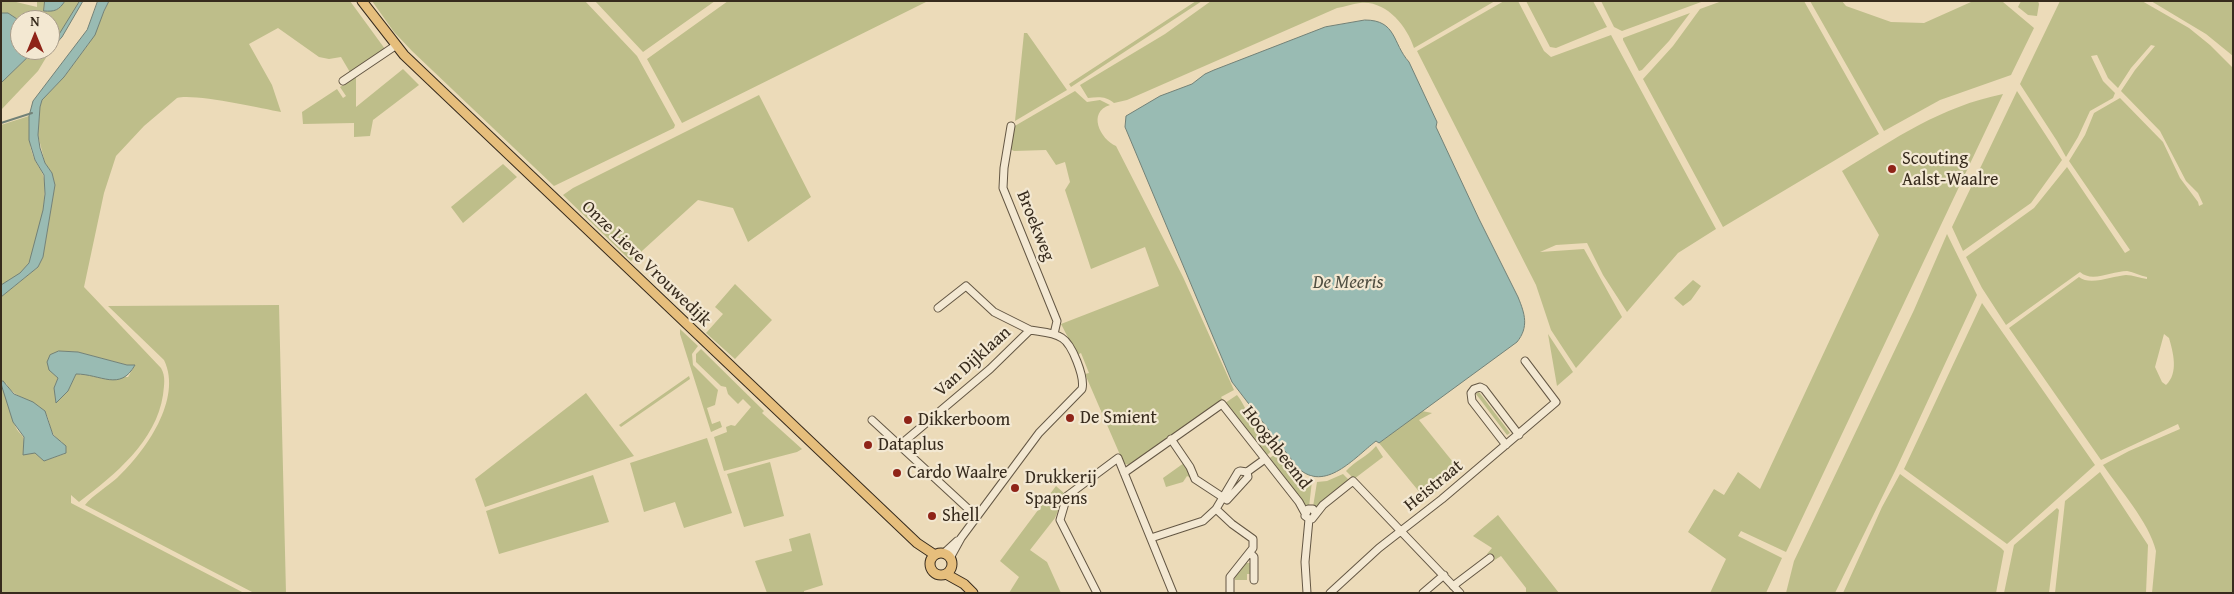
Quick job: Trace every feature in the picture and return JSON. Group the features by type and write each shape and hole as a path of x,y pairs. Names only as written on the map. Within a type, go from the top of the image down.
{"main road":[{"name":"Onze Lieve Vrouwedijk","path":"362,1 395,46 553,193 917,543 932,558 930,568 935,574 949,571"},
{"path":"932,558 947,555 949,571 957,573 973,593"}],"street":[{"path":"343,81 395,46"},
{"name":"Broekweg","path":"1011,126 1004,168 1004,188 1057,322 1054,334"},
{"path":"938,308 966,286 994,312 1030,330"},
{"name":"Van Dijklaan","path":"900,445 990,369 1030,330 1054,334"},
{"path":"947,555 1039,433 1082,389 1082,376 1068,344 1063,338 1054,334"},
{"name":"Heistraat","path":"1330,593 1379,548 1506,446 1556,402 1524,361"},
{"path":"1506,446 1472,401 1471,393 1474,389 1478,387 1484,389 1519,434"},
{"name":"Hooghbeemd","path":"1171,439 1222,404 1299,502 1307,516 1312,519 1323,505 1353,481 1402,531"},
{"path":"872,420 977,517"},
{"path":"1124,473 1171,439 1190,467 1195,480 1227,500 1248,478 1247,472 1265,459"},
{"path":"1096,593 1060,520 1066,496 1118,458 1173,593"},
{"path":"1151,538 1203,521 1216,509 1223,497"},
{"path":"1216,509 1232,524 1253,539 1253,548 1250,553 1230,577 1230,593"},
{"path":"1307,516 1305,562 1307,593"},
{"path":"1402,531 1460,593"},
{"path":"1250,553 1254,557 1254,580"},
{"path":"1453,586 1490,558"},
{"path":"1423,593 1444,575"}],"green space":[{"path":"1,1 12,1 37,7 37,1 45,1 44,10 10,10 10,14 1,13"},
{"path":"65,1 80,1 60,34 60,10 56,10"},
{"path":"109,1 350,1 385,49 351,74 341,57 329,59 319,57 278,28 249,44 272,85 281,112 211,99 177,98 144,126 116,156 104,193 84,287 161,368 163,371 164,388 159,412 152,427 132,456 79,502 71,495 71,503 244,593 1,593 1,297 38,267 43,257 55,185 52,173 45,163 38,135 40,107 42,100 64,77 90,42","holes":["59,351 78,352 127,365 135,365 128,377 76,374 68,391 56,403 55,386 58,378 52,372","6,383 13,392 43,410 54,435 62,442 64,454 44,461 35,453 23,452 24,441 10,413"]},
{"path":"372,1 585,1 637,56 675,125 674,128 554,186 412,51 394,32"},
{"path":"595,1 715,1 643,52"},
{"path":"728,1 928,1 682,123 647,59"},
{"path":"1196,1 1202,1 1071,87 1069,84"},
{"path":"1211,1 1495,1 1414,48 1401,23 1387,10 1369,3 1337,8 1127,100 1114,103 1105,98 1088,98 1080,85 1165,34"},
{"path":"1504,1 1518,1 1544,51 1551,57 1611,35 1716,229 1678,253 1627,312 1603,275 1587,243 1556,245 1540,252 1584,249 1622,317 1576,368 1551,330 1536,285 1417,51"},
{"path":"1526,1 1593,1 1607,27 1556,48 1550,47"},
{"path":"1601,1 1704,1 1622,31 1614,27"},
{"path":"1722,1 1804,1 1879,134 1723,227 1643,79 1673,46 1700,9"},
{"path":"1810,1 1842,1 1846,6 1891,22 1924,23 1971,2 2003,2 2034,28 2011,75 1940,100 1884,131"},
{"path":"2021,1 2038,1 2037,16 2028,15 2018,7"},
{"path":"2060,1 2142,1 2189,28 2210,45 2233,68 2233,593 2152,593 2156,551 2152,540 2141,518 2103,465 2129,451 2180,429 2178,424 2101,460 2009,328 2079,277 2084,280 2095,281 2126,275 2147,279 2147,277 2127,271 2096,277 2080,272 2006,325 1982,288 1966,257 2034,208 2067,167 2125,253 2130,250 2069,161 2085,135 2094,113 2120,98 2163,142 2180,178 2199,206 2203,204 2198,193 2186,181 2160,131 2121,91 2155,46 2151,45 2131,68 2118,88 2108,78 2097,55 2091,56 2103,81 2115,93 2113,98 2090,111 2066,157 2020,84","holes":["2164,334 2169,338 2174,369 2173,375 2166,385 2162,382 2155,367"]},
{"path":"2151,1 2233,1 2233,56 2206,34"},
{"path":"1690,13 1669,41 1639,71 1623,38"},
{"path":"1024,33 1027,33 1067,90 1015,121"},
{"path":"25,60 45,60 38,71 1,110 1,83"},
{"path":"403,69 419,85 373,120 370,136 354,137 354,123 303,124 302,112 337,89 343,98 346,96 340,87 356,77 356,107"},
{"path":"1075,91 1087,102 1100,100 1110,105 1103,108 1099,113 1098,125 1101,132 1110,143 1116,146 1183,277 1234,390 1221,397 1223,400 1131,465 1124,464 1085,374 1089,373 1081,353 1077,355 1061,324 1159,286 1145,247 1091,269 1065,190 1070,182 1065,162 1056,165 1046,150 1014,151 1010,149 1013,127"},
{"path":"2017,91 2062,160 2031,203 1963,251 1952,227"},
{"path":"2003,94 1786,552 1741,531 1738,536 1782,558 1766,593 1710,593 1726,559 1688,532 1714,489 1724,495 1738,472 1760,489 1879,235 1842,171 1939,115"},
{"path":"759,95 811,197 748,242 733,208 698,200 631,261 563,195 573,188"},
{"path":"29,116 31,148 43,175 44,206 39,234 32,257 26,268 1,285 1,125"},
{"path":"503,164 517,177 463,223 451,207"},
{"path":"1947,234 1977,295 1897,467 1835,593 1786,593 1794,561 1914,310"},
{"path":"1693,280 1701,286 1691,300 1683,306 1674,298"},
{"path":"735,284 772,320 735,359 706,333 723,314 715,307"},
{"path":"1982,303 2095,465 2007,544 1904,469"},
{"path":"279,305 286,593 254,593 85,505 117,478 139,454 158,424 165,408 169,391 169,375 164,360 108,306"},
{"path":"680,329 698,346 692,354 693,365 718,390 715,405 707,408 712,424 720,421 722,427 711,432 680,334"},
{"path":"1548,334 1573,372 1557,386"},
{"path":"701,349 764,411 762,413 802,449 797,452 724,471 714,437 727,432 726,427 735,426 751,407 743,399 738,404 728,394 726,387 721,386 696,362 696,354"},
{"path":"689,376 690,379 621,427 619,425"},
{"path":"1479,392 1510,433 1507,435 1476,394"},
{"path":"586,393 634,456 485,507 475,479"},
{"path":"1237,395 1248,413 1263,430 1274,449 1266,456 1225,403"},
{"path":"1422,411 1432,413 1419,420 1461,472 1426,500 1379,443"},
{"path":"707,438 732,513 684,528 675,502 644,512 630,463"},
{"path":"1376,446 1383,457 1354,479 1346,471"},
{"path":"1277,453 1301,476 1312,481 1309,507 1306,508 1268,459"},
{"path":"770,462 784,516 744,527 727,474"},
{"path":"1184,463 1191,478 1187,476 1183,482 1166,487 1163,478"},
{"path":"2100,472 2148,545 2146,593 2055,593 2065,501"},
{"path":"1343,474 1350,481 1316,510 1313,507 1317,482 1327,481"},
{"path":"1900,474 2004,551 1996,593 1843,593 1882,507"},
{"path":"593,475 609,522 499,554 486,511"},
{"path":"1056,486 1065,494 1055,518 1030,550 1047,562 1061,593 1009,593 1019,577 1000,561"},
{"path":"2057,508 2059,510 2049,593 2004,593 2014,545"},
{"path":"1498,515 1559,593 1526,593 1526,588 1501,556 1493,561 1487,554 1492,548 1473,536"},
{"path":"810,533 823,585 804,591 804,593 767,593 755,561 792,551 789,539"},
{"path":"1244,563 1252,563 1251,574 1247,574 1247,580 1235,580 1235,574 1241,570"}],"water":[{"path":"45,1 65,1 56,10 44,10"},
{"path":"80,1 83,1 60,39 60,33"},
{"path":"98,1 109,1 95,35 64,77 42,100 40,107 38,135 40,148 45,163 52,173 55,185 43,257 38,267 1,297 1,285 20,273 29,263 43,210 45,194 44,175 35,160 29,140 29,116 33,101 87,30"},
{"path":"1,13 8,13 10,14 10,60 25,60 1,83"},
{"name":"De Meeris","path":"1365,20 1375,21 1389,28 1409,62 1437,122 1436,127 1518,297 1525,320 1523,331 1517,342 1379,443 1376,441 1349,464 1329,475 1318,477 1308,475 1298,468 1232,382 1125,127 1126,116 1160,96 1192,84 1214,70 1325,27"},
{"path":"59,351 78,352 127,365 135,365 123,378 116,380 76,374 68,391 56,403 54,388 58,378 49,370 47,362 50,355"},
{"path":"3,381 14,394 33,402 45,411 53,435 66,446 66,453 44,461 35,453 23,455 24,437 13,422 1,383"}],"waterway":[{"path":"1,123 32,113"}],"place":[{"name":"Scouting Aalst-Waalre","path":"1892,169"},
{"name":"De Smient","path":"1070,418"},
{"name":"Dikkerboom","path":"908,420"},
{"name":"Dataplus","path":"868,445"},
{"name":"Cardo Waalre","path":"897,473"},
{"name":"Drukkerij Spapens","path":"1015,488"},
{"name":"Shell","path":"932,516"}]}
